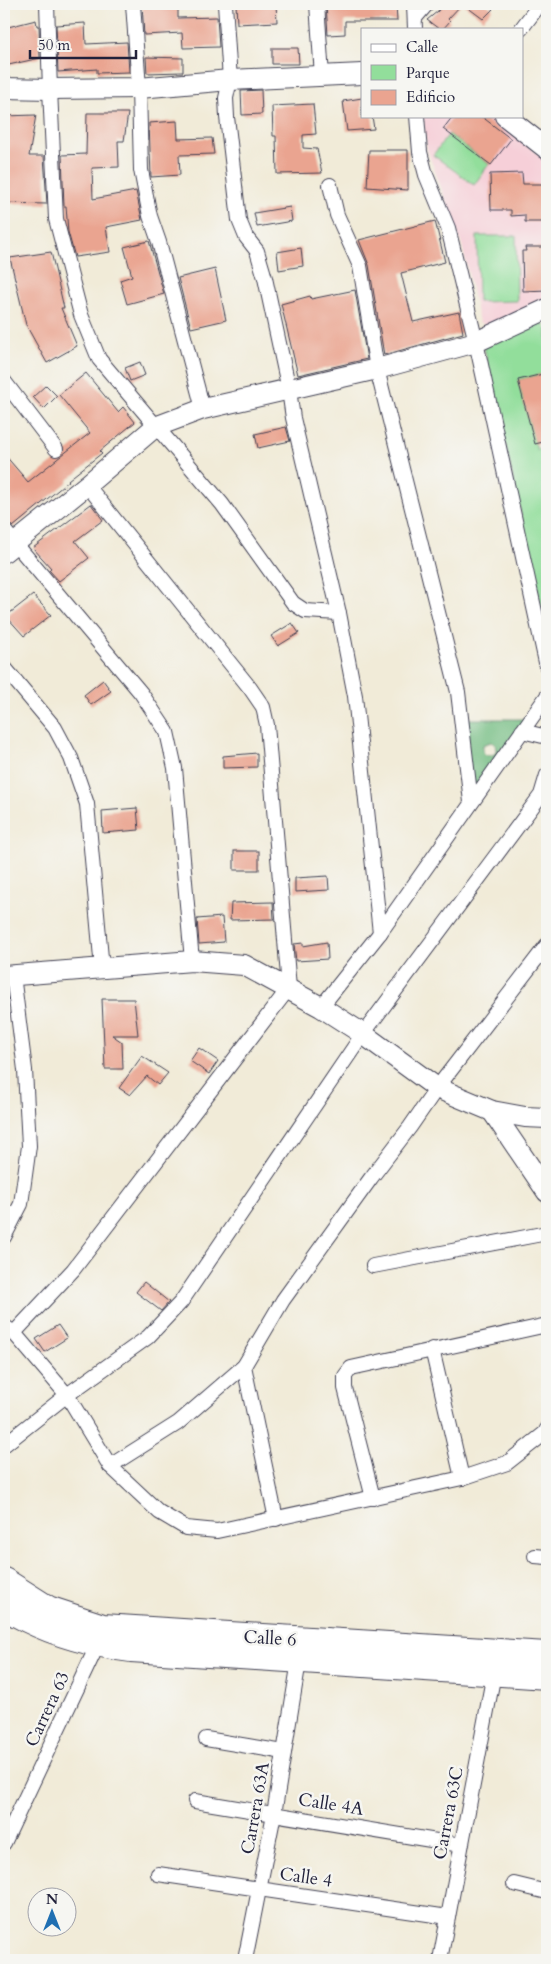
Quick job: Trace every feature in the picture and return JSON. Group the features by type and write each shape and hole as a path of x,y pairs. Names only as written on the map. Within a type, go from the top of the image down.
{"highway":[{"name":"Calle 6","path":"4,1581 48,1609 103,1627 547,1655"},
{"name":"Calle 6","path":"4,1605 38,1624 65,1636 131,1649 547,1676"}],"street":[{"path":"48,4 56,219 81,315 98,359 222,504 293,603 304,611 339,613"},
{"path":"133,4 139,88 141,170 144,189 203,409"},
{"path":"225,4 230,80 226,98 227,117 239,220 246,237 257,251 290,390 293,418 339,613 355,696 380,933"},
{"path":"317,4 322,76"},
{"path":"414,4 415,24"},
{"path":"415,24 427,4"},
{"path":"522,28 540,4"},
{"path":"4,88 139,88 230,80 361,74"},
{"path":"417,118 420,152 426,175 448,228 476,342 547,666"},
{"path":"508,118 546,146"},
{"path":"330,185 337,215 360,266 377,369 458,692 471,802"},
{"path":"192,961 175,768 167,732 141,693 7,542 87,486 155,427 203,409 377,369 476,342 547,309"},
{"path":"4,381 56,448"},
{"path":"87,486 250,688 263,707 267,725 288,988 73,1270 9,1329 67,1395 110,1466 159,1512 186,1528 217,1532 462,1478 507,1462 545,1433 547,1429"},
{"path":"4,667 55,728 71,758 84,795 102,969"},
{"path":"321,1007 380,933 547,696"},
{"path":"522,731 547,737"},
{"path":"4,1445 67,1395 148,1337 181,1302 363,1034 541,795 547,775"},
{"path":"110,1466 178,1423 244,1366 283,1300 370,1178 547,945"},
{"path":"4,1237 21,1204 29,1146 25,1070 8,976 192,961 244,965 321,1007 363,1034 437,1088 492,1111 525,1117 547,1118"},
{"path":"492,1111 547,1192"},
{"path":"373,1266 547,1233"},
{"path":"373,1498 345,1388 345,1376 350,1368 547,1325"},
{"path":"432,1349 462,1478"},
{"path":"244,1366 276,1519"},
{"name":"Carrera 63","path":"4,1843 8,1826 98,1644"},
{"name":"Carrera 63A","path":"246,1960 274,1814 299,1661"},
{"name":"Carrera 63C","path":"440,1960 494,1673"},
{"path":"206,1739 284,1752"},
{"name":"Calle 4A","path":"195,1801 461,1845"},
{"name":"Calle 4","path":"158,1874 448,1917"},
{"path":"514,1884 547,1892"}],"shaded area":[{"path":"423,118 493,118 547,161 547,304 492,329 479,322 462,245 427,149"}],"green space":[{"path":"449,134 489,164 474,185 433,155"},
{"path":"477,236 516,236 517,301 478,302"},
{"path":"541,320 547,330 547,373 518,380 537,450 547,447 547,632 484,347"},
{"path":"461,719 531,719 471,802","holes":["491,742 495,744 496,751 493,755 486,755 483,752 483,745"]}],"building":[{"path":"142,4 178,4 178,18 217,17 219,47 183,48 182,33 144,35"},
{"path":"236,4 276,4 277,22 237,24"},
{"path":"326,4 396,4 397,21 345,21 345,34 328,35"},
{"path":"443,4 462,4 448,19 450,21 444,28 438,28 427,20"},
{"path":"463,4 486,4 493,9 483,19"},
{"path":"36,20 37,26 39,26 40,58 4,66 4,28"},
{"path":"85,23 86,44 127,42 129,72 97,73 97,69 58,72 56,25"},
{"path":"272,48 298,48 299,64 272,64"},
{"path":"146,57 183,58 183,72 147,73"},
{"path":"261,90 262,114 242,115 241,91"},
{"path":"361,98 361,118 372,118 374,129 347,131 343,101"},
{"path":"313,104 316,134 303,135 303,148 317,149 322,173 277,174 276,136 273,136 272,106"},
{"path":"87,113 128,113 124,141 118,141 119,167 92,168 93,199 136,191 142,220 106,227 110,252 75,257 68,232 66,206 64,206 62,155 86,154"},
{"path":"36,115 29,156 44,156 47,204 4,203 4,116"},
{"path":"451,118 484,118 511,139 491,165 443,129"},
{"path":"177,121 178,139 212,138 214,154 179,155 180,175 151,177 149,123"},
{"path":"369,150 408,150 408,190 367,187"},
{"path":"522,173 523,184 547,184 547,222 525,222 525,215 511,216 511,210 491,210 490,174"},
{"path":"290,207 292,221 257,227 254,213"},
{"path":"435,221 445,262 401,273 413,322 459,312 463,333 384,355 369,265 359,240"},
{"path":"149,241 164,294 127,304 120,280 132,276 124,247"},
{"path":"525,247 547,247 547,290 523,291 522,251 526,251"},
{"path":"301,248 303,266 279,270 277,252"},
{"path":"51,252 64,308 61,308 77,346 47,363 26,325 10,258"},
{"path":"215,269 226,320 191,328 178,278"},
{"path":"355,290 367,359 298,375 281,304 310,296 311,299"},
{"path":"140,362 145,375 130,381 125,368"},
{"path":"86,373 118,412 123,407 135,422 100,451 102,453 13,527 4,521 4,454 28,482 90,433 59,395"},
{"path":"547,373 547,441 535,444 518,380"},
{"path":"46,385 57,396 44,409 33,397"},
{"path":"286,427 290,441 258,448 255,434"},
{"path":"91,504 103,520 75,541 89,558 59,581 49,570 51,568 33,548"},
{"path":"33,595 51,615 24,636 6,616"},
{"path":"292,623 299,633 278,646 271,636"},
{"path":"103,680 111,691 91,705 84,695"},
{"path":"257,753 257,767 223,768 223,756"},
{"path":"137,808 139,830 103,833 102,811"},
{"path":"234,851 259,851 259,870 234,870"},
{"path":"328,876 329,890 295,892 295,878"},
{"path":"273,902 274,919 230,920 231,903"},
{"path":"222,917 224,942 199,944 197,919"},
{"path":"327,942 328,959 296,961 294,944 303,943 303,946"},
{"path":"102,999 134,999 138,1035 112,1035 122,1042 123,1069 105,1069"},
{"path":"199,1048 218,1061 209,1074 190,1061"},
{"path":"142,1056 168,1073 158,1085 147,1076 130,1095 119,1088"},
{"path":"144,1282 169,1302 161,1311 136,1292"},
{"path":"58,1325 67,1338 45,1352 36,1339"}]}
